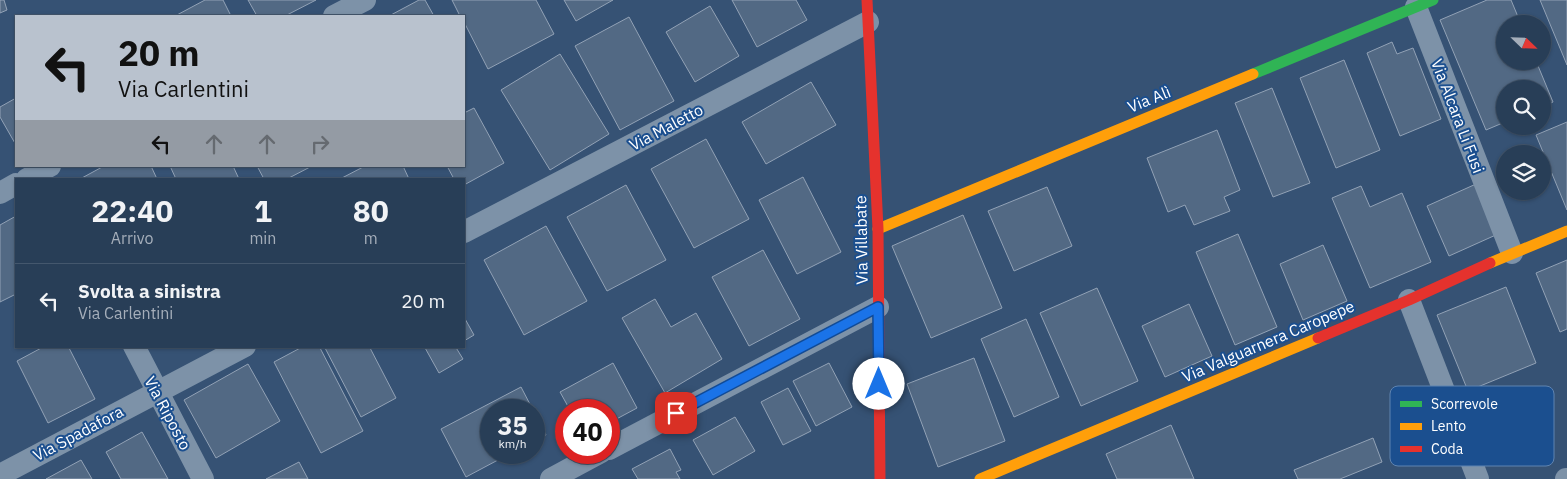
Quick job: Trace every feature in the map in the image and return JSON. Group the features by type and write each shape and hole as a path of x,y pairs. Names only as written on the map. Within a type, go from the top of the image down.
{"street":[{"path":"336,15 365,0"},
{"name":"Via Alì","path":"878,229 1424,4"},
{"name":"Via Alcara Li Fusi","path":"1424,4 1512,253"},
{"name":"Via Villabate","path":"867,11 878,229 880,479"},
{"name":"Via Maletto","path":"465,231 867,11"},
{"path":"0,193 15,185"},
{"name":"Via Valguarnera Caropepe","path":"980,479 1409,300 1512,253 1567,231"},
{"path":"1409,300 1442,386"},
{"path":"620,443 878,307"},
{"name":"Via Riposto","path":"135,348 203,479"},
{"path":"157,392 241,348"},
{"name":"Via Spadafora","path":"0,474 157,392"},
{"path":"551,479 579,464"},
{"path":"1473,466 1478,479"}],"building":[{"path":"0,0 4,0 7,10 0,13"},
{"path":"205,0 223,0 230,15 177,15"},
{"path":"248,0 316,0 287,15 256,15"},
{"path":"419,0 425,0 433,15 391,15"},
{"path":"452,0 536,0 554,34 488,69 465,24 465,15 460,15"},
{"path":"564,0 613,0 576,21"},
{"path":"732,0 796,0 807,20 757,47"},
{"path":"1487,0 1511,0 1517,15 1496,15 1496,70 1540,70 1544,80 1496,80 1496,126 1486,130 1440,20"},
{"path":"1540,0 1567,0 1567,65 1551,26 1551,15 1546,15"},
{"path":"710,6 739,56 695,82 666,32"},
{"path":"629,17 674,101 620,130 575,46"},
{"path":"1392,42 1397,54 1413,48 1441,119 1400,136 1367,53"},
{"path":"560,54 609,134 550,170 501,90"},
{"path":"1344,60 1380,150 1336,168 1300,78"},
{"path":"811,82 836,125 766,164 742,122"},
{"path":"1272,88 1310,183 1273,197 1235,103"},
{"path":"15,99 15,143 0,117 0,107"},
{"path":"474,108 504,163 465,184 465,178 453,178 448,167 465,167 465,112"},
{"path":"1567,122 1567,210 1551,171 1551,145 1540,145 1536,135 1551,135 1551,129"},
{"path":"1217,130 1240,190 1224,197 1230,211 1194,225 1185,205 1168,212 1147,158"},
{"path":"706,139 749,219 694,248 651,169"},
{"path":"102,167 151,167 157,178 82,178"},
{"path":"170,167 233,167 239,178 176,178"},
{"path":"258,167 310,167 289,178 263,178"},
{"path":"363,167 403,167 409,178 342,178"},
{"path":"803,177 841,252 797,274 759,200"},
{"path":"1476,184 1498,234 1449,256 1427,206"},
{"path":"626,185 666,260 607,291 567,217"},
{"path":"1361,186 1370,207 1402,193 1431,262 1370,288 1332,198"},
{"path":"1047,187 1072,246 1014,271 988,211"},
{"path":"963,215 1002,308 931,338 892,246"},
{"path":"15,217 15,294 0,302 0,225"},
{"path":"546,226 587,301 524,335 484,260"},
{"path":"1238,234 1277,327 1235,345 1196,252"},
{"path":"1323,245 1347,301 1303,320 1280,264"},
{"path":"763,250 800,319 749,346 712,277"},
{"path":"1567,260 1567,329 1560,332 1536,273"},
{"path":"1506,287 1536,363 1480,386 1466,386 1437,315"},
{"path":"1097,288 1138,381 1081,406 1040,313"},
{"path":"655,299 671,327 696,313 722,359 665,393 622,318"},
{"path":"1189,304 1212,356 1165,377 1142,326"},
{"path":"465,319 474,335 465,340"},
{"path":"1026,319 1059,397 1014,417 981,339"},
{"path":"41,348 69,348 95,399 48,423 17,361"},
{"path":"300,348 320,348 363,431 321,453 274,362"},
{"path":"325,348 370,348 396,398 361,417"},
{"path":"425,348 456,348 463,359 439,373"},
{"path":"974,358 1005,441 938,467 907,384"},
{"path":"613,363 637,408 620,417 620,399 564,399 560,392"},
{"path":"829,363 852,407 816,426 793,381"},
{"path":"248,364 280,421 216,458 184,400"},
{"path":"521,387 527,399 498,399"},
{"path":"788,388 811,431 783,445 761,402"},
{"path":"480,409 480,464 490,464 466,477 441,429"},
{"path":"735,417 755,451 713,475 693,440"},
{"path":"1171,425 1194,479 1117,479 1106,454"},
{"path":"142,432 168,479 121,479 106,452"},
{"path":"1373,438 1382,462 1340,479 1298,479 1294,470"},
{"path":"670,449 681,470 676,472 680,479 638,479 632,469"},
{"path":"81,460 92,479 46,479"},
{"path":"299,462 308,479 266,479"}],"traffic: fast":[{"path":"1253,74 1433,0"}],"traffic: slow":[{"path":"878,229 1253,74"},
{"path":"1490,263 1567,231"},
{"path":"980,479 1318,338"}],"traffic: jam":[{"path":"867,0 878,229 880,479"},
{"path":"1318,338 1409,300 1490,263"}],"route":[{"path":"676,413 878,307 879,384"}]}
